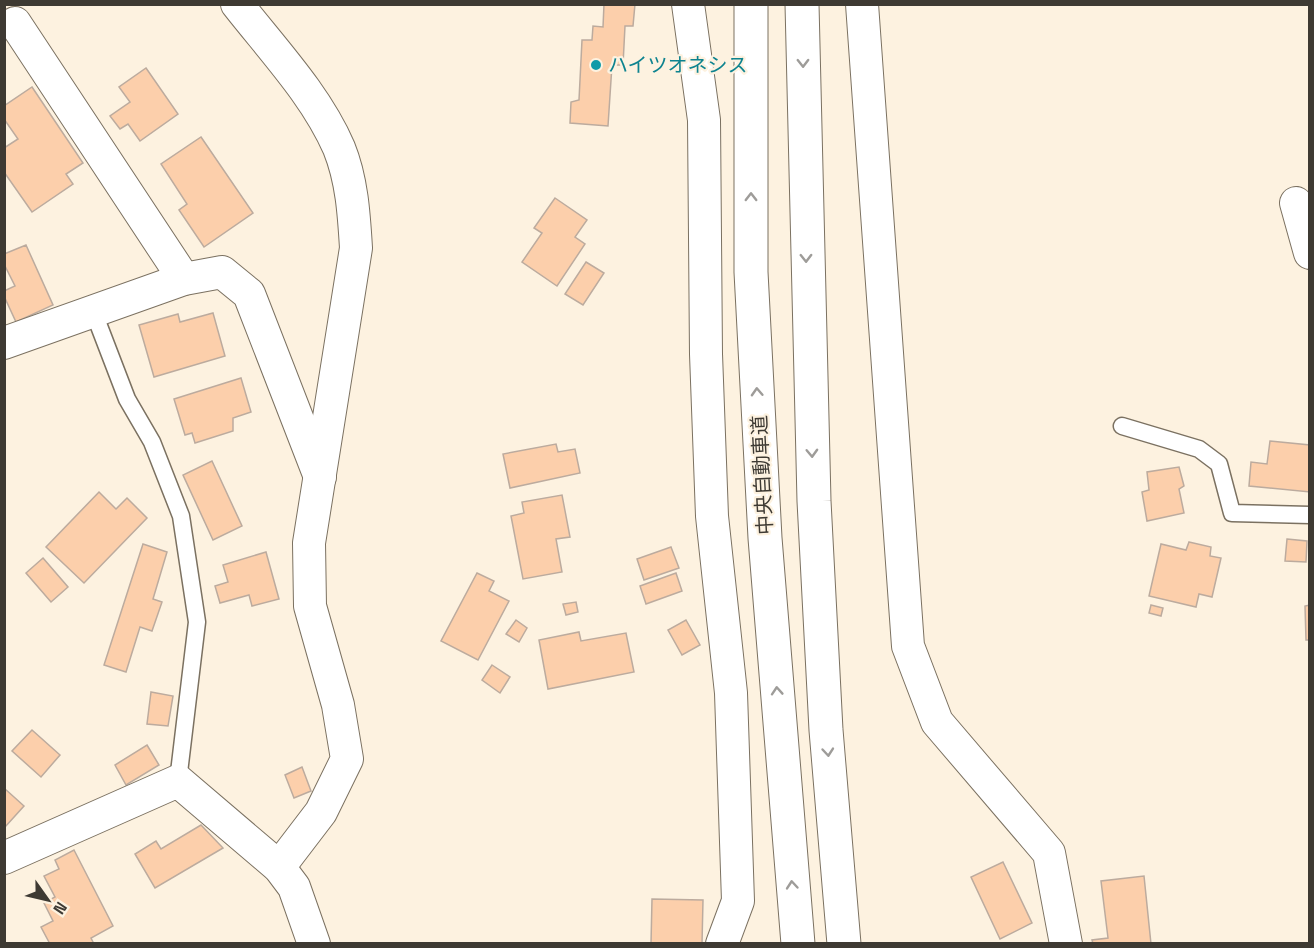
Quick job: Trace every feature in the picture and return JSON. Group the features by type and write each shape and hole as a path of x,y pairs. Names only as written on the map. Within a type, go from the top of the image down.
{"highway":[{"name":"中央自動車道","path":"751,4 751,272 765,538 798,944"},
{"path":"802,4 814,501 826,730 844,944"}],"street":[{"path":"237,4 311,99 339,148 354,202 356,248 309,543 310,606 338,705 347,759 321,812 279,867"},
{"path":"688,4 704,120 706,354 712,516 731,693 738,901 722,944"},
{"path":"862,4 908,646 937,722 1049,853 1066,944"},
{"path":"15,23 184,279"},
{"path":"1303,199 1310,253"},
{"path":"4,343 94,313 184,279 222,272 249,294 320,478"},
{"path":"4,858 178,781 279,867 294,887 314,944"}],"lane":[{"path":"94,313 126,399 152,442 182,516 197,622 178,781"},
{"path":"1122,426 1199,449 1219,464 1232,513 1310,515"}],"building":[{"name":"ハイツオネシス","path":"604,4 635,4 633,26 625,26 623,65 612,65 608,126 570,123 571,102 579,100 582,40 592,40 593,26 603,27"},
{"path":"146,68 178,114 140,141 128,124 120,129 110,116 130,102 119,87"},
{"path":"32,87 83,163 66,174 73,184 32,212 4,172 4,148 18,139 4,119 4,106"},
{"path":"201,137 253,213 204,247 179,210 187,204 161,164"},
{"path":"555,198 587,220 575,237 585,244 557,286 522,262 542,233 534,228"},
{"path":"26,245 53,305 16,322 4,296 4,291 15,286 4,264 4,254"},
{"path":"586,262 604,273 583,305 565,294"},
{"path":"213,313 225,356 154,377 139,325 178,314 180,322"},
{"path":"241,378 251,412 233,418 233,431 195,443 192,433 185,435 174,399"},
{"path":"1270,441 1310,445 1310,492 1249,486 1251,462 1267,464"},
{"path":"556,444 558,452 575,449 580,473 510,488 503,454"},
{"path":"212,461 242,526 213,540 183,475"},
{"path":"1179,467 1184,486 1179,489 1184,513 1147,521 1142,492 1149,490 1147,472"},
{"path":"99,492 116,509 127,498 147,518 84,583 46,547"},
{"path":"562,495 570,537 556,539 562,572 523,579 511,516 524,513 522,502"},
{"path":"1287,539 1307,541 1306,562 1285,561"},
{"path":"1189,542 1211,547 1210,556 1221,558 1212,597 1199,594 1196,607 1149,596 1161,544 1186,550"},
{"path":"143,544 167,552 153,599 162,602 152,631 140,627 126,672 104,665"},
{"path":"671,547 679,568 644,580 637,559"},
{"path":"266,552 279,599 252,606 249,595 220,603 215,586 228,582 223,565"},
{"path":"43,558 68,587 51,602 26,573"},
{"path":"477,573 494,581 489,591 509,601 478,660 441,641"},
{"path":"676,573 682,591 646,604 640,586"},
{"path":"576,602 578,612 566,615 563,604"},
{"path":"1151,605 1163,608 1161,616 1149,613"},
{"path":"1310,605 1310,640 1306,640 1305,606"},
{"path":"516,620 527,628 519,642 506,634"},
{"path":"686,620 700,645 682,655 668,630"},
{"path":"579,632 581,641 626,633 634,672 548,689 539,640"},
{"path":"492,665 510,677 500,693 482,680"},
{"path":"151,692 173,696 168,726 147,724"},
{"path":"32,730 60,755 41,777 12,751"},
{"path":"147,745 159,765 126,785 115,765"},
{"path":"302,767 311,791 294,798 285,775"},
{"path":"4,788 24,806 5,827 4,827"},
{"path":"201,825 223,848 155,888 135,854 156,841 161,849"},
{"path":"74,850 113,926 91,938 94,944 50,944 41,927 53,921 44,903 55,897 44,876 59,869 55,860"},
{"path":"1003,862 1032,923 1000,939 971,877"},
{"path":"1144,876 1151,944 1093,944 1092,940 1108,938 1101,881"},
{"path":"652,899 703,900 702,944 651,944"}],"place":[{"name":"ハイツオネシス","path":"596,65"}]}
